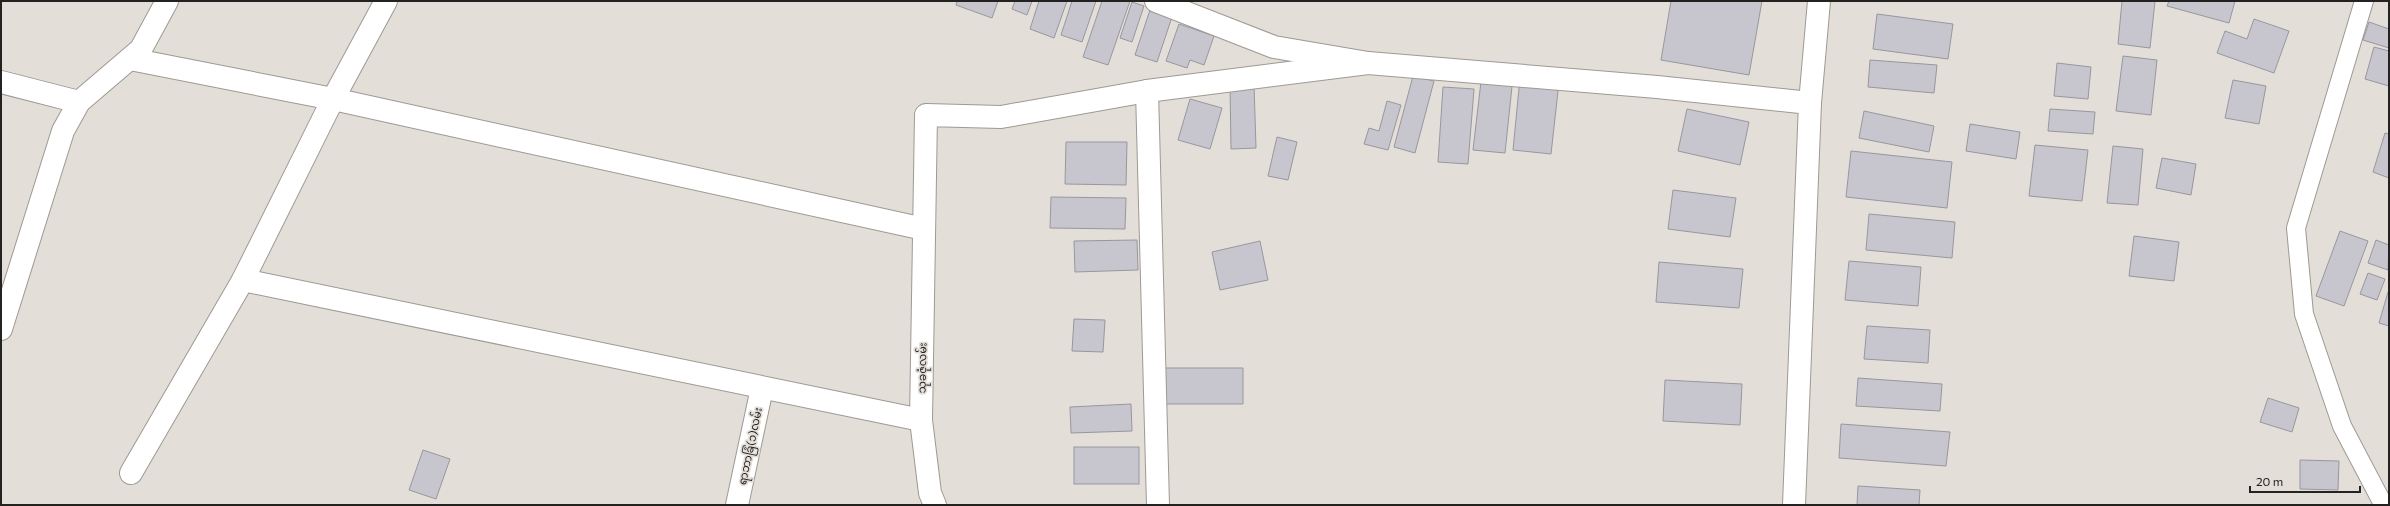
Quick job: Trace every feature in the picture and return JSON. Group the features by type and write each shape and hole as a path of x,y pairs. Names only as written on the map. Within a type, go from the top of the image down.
{"street":[{"path":"1,329 63,131 79,102 141,49 167,1"},
{"path":"131,473 243,280 332,99 386,1"},
{"path":"1156,1 1274,48 1368,62 1649,86 1810,102"},
{"path":"1794,505 1810,102 1819,1"},
{"path":"130,59 332,99 924,229"},
{"path":"1158,505 1147,91 1368,62"},
{"path":"1,82 79,102"},
{"name":"သုခဇုံလမ်း","path":"935,505 930,493 921,420 926,115 1001,117 1147,91"},
{"path":"243,280 921,420"},
{"name":"ရာဘာခြံ(၁)လမ်း","path":"737,505 762,388"}],"lane":[{"path":"2364,1 2296,228 2304,314 2342,426 2382,502 2387,505"}],"building":[{"path":"957,1 998,1 992,18 956,5"},
{"path":"1015,1 1032,1 1027,15 1012,9"},
{"path":"1039,1 1067,1 1054,38 1030,29"},
{"path":"1072,1 1096,1 1082,42 1061,35"},
{"path":"1102,1 1130,1 1108,65 1083,57"},
{"path":"1671,1 1762,1 1749,75 1661,60"},
{"path":"2122,1 2155,1 2150,48 2118,44"},
{"path":"2169,1 2235,1 2229,23 2167,6"},
{"path":"1132,2 1144,6 1132,42 1120,38"},
{"path":"1152,4 1174,11 1157,62 1135,55"},
{"path":"1877,14 1953,24 1948,59 1873,49"},
{"path":"2254,19 2289,31 2274,73 2217,53 2225,31 2247,39"},
{"path":"2369,22 2389,29 2389,48 2363,40"},
{"path":"1179,24 1214,36 1204,65 1190,60 1187,68 1166,61"},
{"path":"2374,47 2389,51 2389,86 2365,79"},
{"path":"2123,56 2157,60 2151,115 2116,111"},
{"path":"1870,60 1937,65 1934,93 1868,87"},
{"path":"2057,63 2091,67 2088,99 2054,96"},
{"path":"1482,73 1513,77 1505,153 1473,150"},
{"path":"1413,76 1434,81 1415,153 1394,147"},
{"path":"1520,78 1559,82 1551,154 1513,150"},
{"path":"2233,80 2266,86 2259,124 2225,118"},
{"path":"1230,85 1254,85 1256,148 1231,149"},
{"path":"1443,87 1474,89 1468,164 1438,162"},
{"path":"1190,99 1222,108 1210,149 1178,140"},
{"path":"1387,101 1401,105 1388,150 1364,144 1369,128 1379,131"},
{"path":"1687,109 1749,122 1740,165 1678,151"},
{"path":"2050,109 2095,112 2093,134 2048,131"},
{"path":"1864,111 1934,126 1929,152 1859,138"},
{"path":"1970,124 2020,132 2016,159 1966,151"},
{"path":"2385,133 2389,134 2389,178 2373,172"},
{"path":"1277,137 1297,142 1288,180 1268,176"},
{"path":"1066,142 1127,142 1126,185 1065,184"},
{"path":"2035,145 2088,150 2082,201 2029,196"},
{"path":"2113,146 2143,149 2138,205 2107,203"},
{"path":"1851,151 1952,162 1947,208 1846,197"},
{"path":"2162,158 2196,164 2191,195 2156,188"},
{"path":"1673,190 1736,198 1730,237 1668,229"},
{"path":"1051,197 1126,198 1125,229 1050,228"},
{"path":"1869,214 1955,222 1952,258 1866,250"},
{"path":"2340,231 2368,241 2344,306 2316,296"},
{"path":"2134,236 2179,242 2174,281 2129,276"},
{"path":"1137,240 1138,270 1075,272 1074,241"},
{"path":"2376,240 2389,245 2388,270 2368,263"},
{"path":"1260,241 1268,280 1220,290 1212,252"},
{"path":"1849,261 1921,267 1918,306 1845,300"},
{"path":"1659,262 1743,269 1739,308 1656,302"},
{"path":"2368,273 2385,279 2377,300 2360,294"},
{"path":"2389,292 2389,326 2379,323"},
{"path":"1074,319 1105,320 1103,352 1072,351"},
{"path":"1867,326 1930,330 1928,363 1864,359"},
{"path":"1165,368 1243,368 1243,404 1164,404"},
{"path":"1858,378 1942,384 1940,411 1856,406"},
{"path":"1665,380 1742,384 1740,425 1663,421"},
{"path":"2268,398 2299,408 2292,432 2260,422"},
{"path":"1131,404 1132,431 1071,433 1070,407"},
{"path":"1841,424 1950,432 1946,466 1839,458"},
{"path":"1074,447 1139,447 1139,484 1074,484"},
{"path":"423,450 450,459 436,499 409,490"},
{"path":"2300,460 2339,461 2338,490 2300,489"},
{"path":"1858,486 1920,490 1919,505 1857,505"}]}
